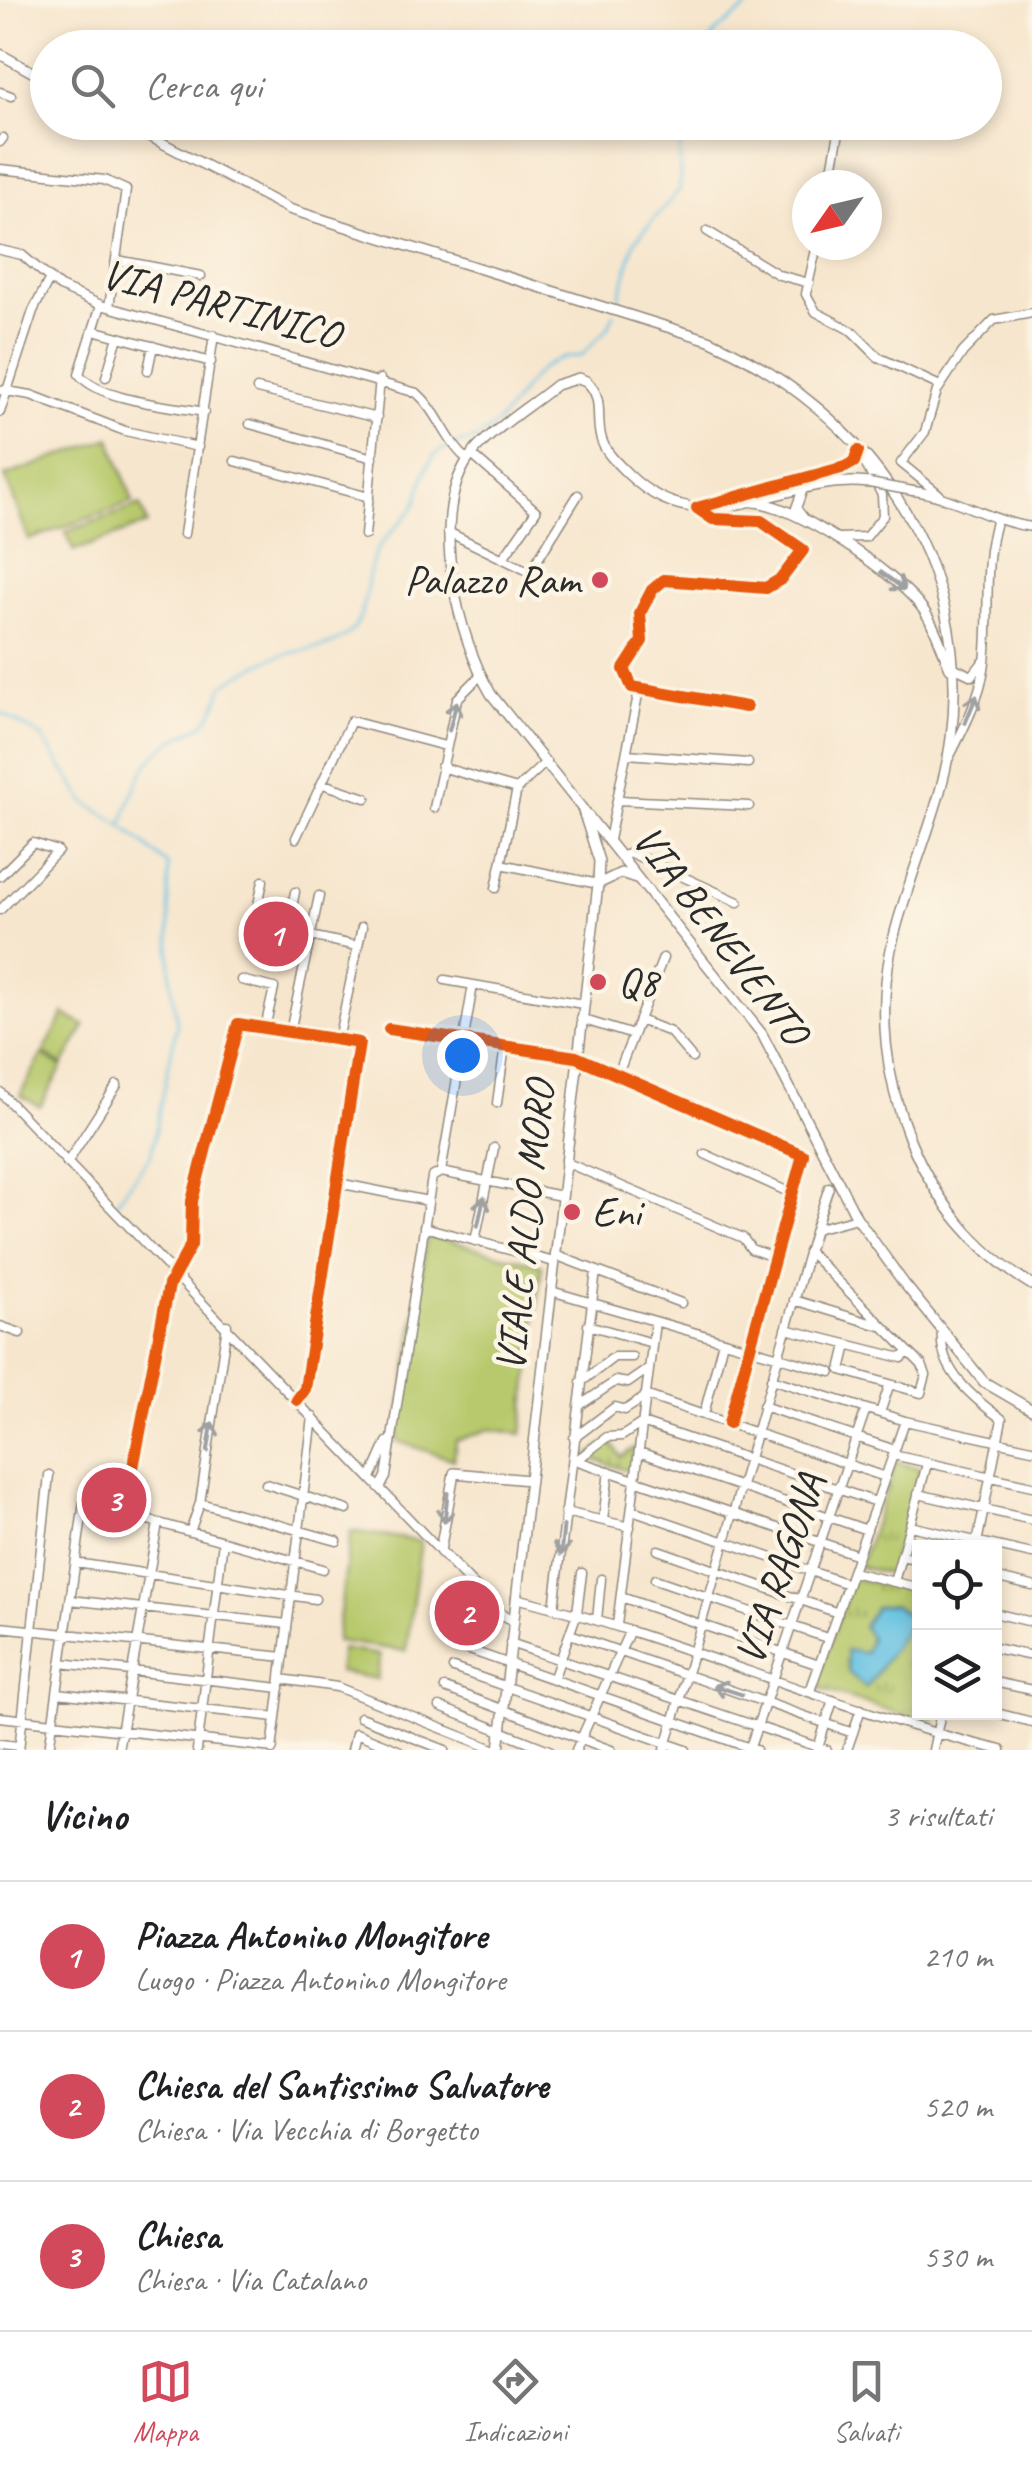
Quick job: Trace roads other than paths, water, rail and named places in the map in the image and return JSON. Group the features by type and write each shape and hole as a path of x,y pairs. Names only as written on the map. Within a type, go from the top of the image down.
{"main road":[{"path":"0,54 30,71"},
{"path":"156,140 289,210 709,340 761,365 816,402 850,435 886,480 920,540 941,600 953,672 945,766 891,951 884,994 892,1084 914,1151 942,1200 989,1251 1032,1285"},
{"path":"470,457 556,385 579,378 598,395 601,437 614,459 660,501 697,508 745,502 829,480 868,483"},
{"name":"VIA BENEVENTO","path":"470,457 448,532 451,568 481,674 774,1051 857,1218 942,1332 984,1382 1032,1410"},
{"path":"745,502 786,510 916,600 932,624 953,672"},
{"name":"VIALE ALDO MORO","path":"498,1750 598,884 599,860 580,804"},
{"path":"599,860 622,856"},
{"path":"599,860 642,882"},
{"path":"598,884 620,873"},
{"path":"513,1620 501,1614 440,1550 454,1473 529,1480"}],"street":[{"path":"0,92 11,96"},
{"path":"832,170 838,140"},
{"path":"0,168 104,180 126,190 105,306 92,330 79,374 84,380 126,398 204,412"},
{"path":"707,231 779,275 808,283"},
{"name":"VIA PARTINICO","path":"0,250 22,256 76,296 105,306 380,379 418,393 434,407 454,444 536,511 503,558"},
{"path":"116,260 202,276"},
{"path":"813,260 806,294 816,312 852,331 878,357 940,386"},
{"path":"0,412 4,390 33,311 50,278"},
{"path":"938,494 901,462 925,432 940,386 963,352 994,320 1032,313"},
{"path":"92,330 210,362"},
{"path":"184,534 214,335"},
{"path":"106,376 118,337"},
{"path":"148,370 154,346"},
{"name":"VIA PARTINICO","path":"365,535 380,379"},
{"path":"256,389 376,418"},
{"path":"4,390 124,430 198,447"},
{"path":"250,424 373,458"},
{"path":"806,486 796,508 812,526 854,541 866,536 881,521 882,495 850,435"},
{"path":"697,508 845,467 854,462 858,450"},
{"path":"235,461 369,497"},
{"path":"868,483 938,494 997,519 1032,528"},
{"path":"786,510 789,490"},
{"path":"448,532 530,572 578,495"},
{"path":"697,508 713,519 761,521 804,550 781,579 766,588 658,583 639,615 641,644 624,665 626,681 640,690 746,706"},
{"path":"945,766 976,700 992,536 997,519"},
{"path":"953,672 972,676 980,670 984,648"},
{"path":"434,808 457,699 481,674"},
{"path":"609,840 640,690"},
{"path":"296,838 351,721 445,746"},
{"path":"627,754 748,764"},
{"path":"496,888 517,789 546,762"},
{"path":"441,768 517,789"},
{"path":"323,784 366,798"},
{"path":"618,800 749,806"},
{"path":"0,876 32,843 58,852 0,910"},
{"path":"622,856 631,852 738,902"},
{"path":"501,864 598,884"},
{"path":"263,881 254,924 358,946"},
{"path":"287,928 295,892"},
{"path":"290,1032 319,896"},
{"path":"338,1040 362,927"},
{"path":"618,1074 664,958"},
{"path":"242,980 274,988 265,1028"},
{"path":"445,980 583,1004"},
{"path":"441,1172 473,985"},
{"path":"581,1019 633,1035"},
{"path":"639,1020 670,1032 692,1058"},
{"path":"124,1513 169,1286 191,1244 192,1201 238,1024 360,1043 305,1389 297,1400"},
{"path":"389,1029 576,1057 804,1155 729,1423"},
{"path":"497,1103 505,1046"},
{"path":"67,1163 116,1085"},
{"path":"2,1096 440,1550"},
{"path":"475,1241 494,1148"},
{"path":"705,1154 795,1195"},
{"path":"564,1162 743,1238 752,1249 776,1258"},
{"path":"380,1488 386,1477 432,1177 441,1172 560,1196"},
{"path":"338,1183 428,1201"},
{"path":"666,1746 829,1187"},
{"path":"815,1228 857,1218"},
{"path":"424,1226 596,1271 682,1303"},
{"path":"551,1291 921,1393 926,1375 908,1352 808,1251"},
{"path":"554,1608 596,1271"},
{"path":"794,1300 880,1326"},
{"path":"617,1625 655,1322"},
{"path":"190,1532 200,1502 227,1325"},
{"path":"588,1325 652,1344"},
{"path":"0,1326 20,1334"},
{"path":"786,1329 902,1358 908,1352"},
{"path":"942,1332 947,1358 961,1384 1002,1419 977,1540"},
{"path":"704,1414 723,1340"},
{"path":"836,1371 847,1345"},
{"path":"581,1382 614,1357 632,1356"},
{"path":"579,1406 616,1381 632,1382 648,1369"},
{"path":"771,1379 905,1421 1032,1448"},
{"path":"880,1413 889,1386"},
{"path":"645,1396 885,1477"},
{"path":"574,1438 615,1407 625,1410 645,1396"},
{"path":"764,1406 927,1464 1032,1486"},
{"name":"VIA RAGONA","path":"752,1749 866,1409"},
{"path":"0,1716 272,1749 313,1416"},
{"path":"810,1692 905,1421"},
{"path":"642,1423 876,1502"},
{"path":"574,1459 607,1437 622,1436 642,1423"},
{"path":"371,1478 389,1438"},
{"path":"639,1452 867,1530"},
{"path":"574,1459 858,1555"},
{"path":"894,1582 927,1464"},
{"path":"603,1520 609,1470"},
{"path":"0,1744 19,1749 48,1475"},
{"path":"266,1484 347,1510"},
{"path":"49,1750 86,1488"},
{"path":"918,1494 1032,1520"},
{"path":"84,1502 323,1568"},
{"path":"200,1502 337,1541"},
{"path":"632,1510 848,1584"},
{"path":"565,1512 630,1527"},
{"path":"118,1750 158,1522"},
{"path":"910,1526 959,1540"},
{"path":"197,1750 223,1541"},
{"path":"1002,1549 1032,1554"},
{"path":"658,1550 838,1613"},
{"path":"901,1556 912,1558"},
{"path":"76,1563 314,1600"},
{"path":"852,1572 912,1586"},
{"path":"553,1680 577,1613 582,1573"},
{"path":"597,1620 601,1579"},
{"path":"655,1579 828,1638"},
{"path":"1002,1579 1032,1586"},
{"path":"516,1598 617,1625 937,1735 1001,1750"},
{"path":"621,1598 819,1664"},
{"path":"70,1600 288,1624"},
{"path":"1002,1615 1032,1622"},
{"path":"0,1629 284,1657"},
{"path":"576,1750 630,1630"},
{"path":"570,1634 853,1733"},
{"path":"510,1643 561,1656 821,1749 833,1700"},
{"path":"458,1646 752,1749"},
{"path":"1002,1650 1032,1656"},
{"path":"61,1663 206,1680 337,1688 498,1750"},
{"path":"453,1668 686,1750"},
{"path":"1002,1684 1032,1690"},
{"path":"446,1688 610,1750"},
{"path":"57,1692 276,1717"},
{"path":"440,1707 550,1750"},
{"path":"847,1750 861,1709"},
{"path":"383,1744 394,1711"},
{"path":"1002,1714 1032,1722"},
{"path":"360,1717 445,1750"},
{"path":"933,1750 940,1720"},
{"path":"352,1750 356,1733 398,1750"}],"water":[{"path":"893,1605 912,1620 866,1688 848,1672 846,1650 865,1653 870,1638 863,1626 876,1607"}],"waterway":[{"path":"718,30 757,0"},
{"path":"617,306 635,241 680,189 680,140"},
{"path":"122,825 144,769 168,744 203,724 223,685 276,657 337,641 354,628 378,549 413,508 428,464 448,447 473,440 494,426 547,365 581,356 608,328 614,314"},
{"path":"0,712 42,737 85,802 122,825 168,865 171,980 177,1024 151,1155 115,1204"}],"place":[{"name":"Palazzo Ram","path":"600,580"},
{"name":"Piazza Antonino Mongitore","path":"276,934"},
{"name":"Q8","path":"598,982"},
{"name":"Eni","path":"572,1212"},
{"name":"Chiesa","path":"114,1500"},
{"name":"Chiesa del Santissimo Salvatore","path":"467,1613"}]}
